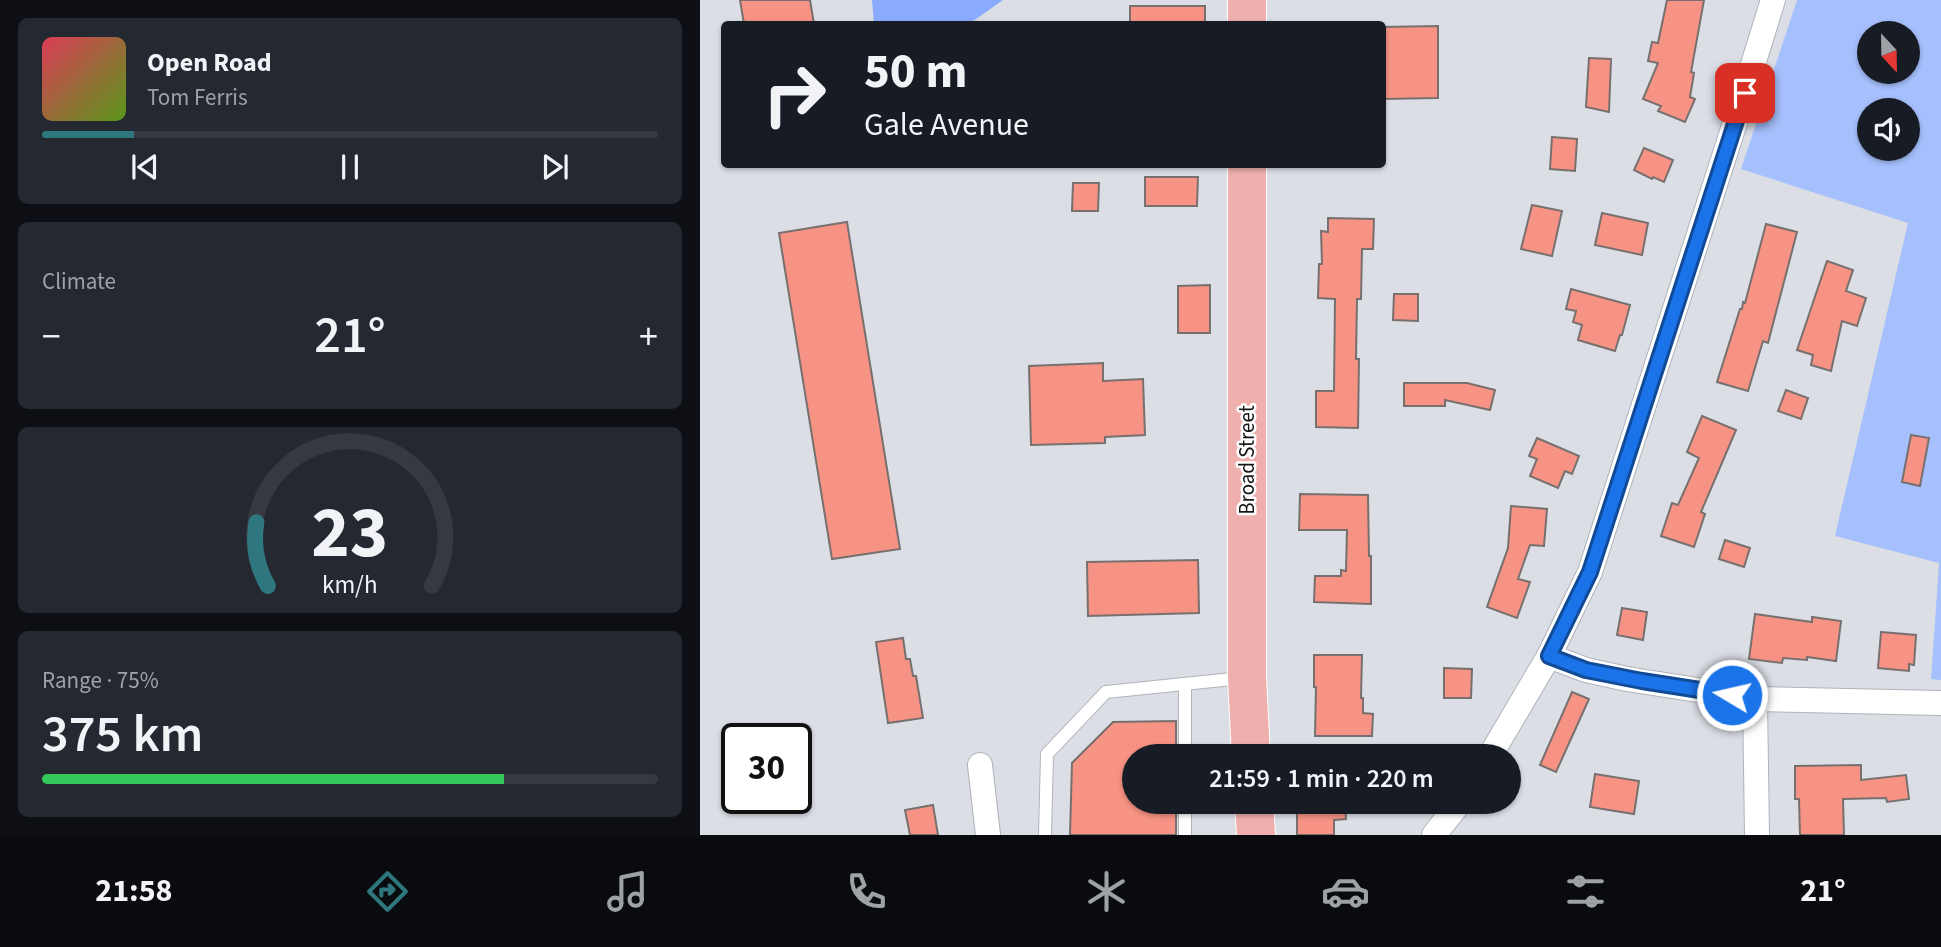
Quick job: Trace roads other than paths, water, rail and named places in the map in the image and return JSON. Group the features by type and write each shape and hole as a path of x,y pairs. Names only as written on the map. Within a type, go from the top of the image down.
{"main road":[{"path":"1247,0 1247,21"},
{"name":"Broad Street","path":"1247,168 1247,677 1250,744"},
{"path":"1255,814 1256,835"}],"street":[{"path":"1497,744 1549,656 1590,572 1773,0"},
{"path":"1549,656 1586,670 1755,699 1941,703"},
{"path":"1755,699 1757,835"},
{"path":"980,765 988,835"},
{"path":"1434,835 1451,814"}],"lane":[{"path":"1045,835 1046,754 1106,692 1247,677"},
{"path":"1185,684 1185,744"},
{"path":"1185,814 1185,835"}]}
